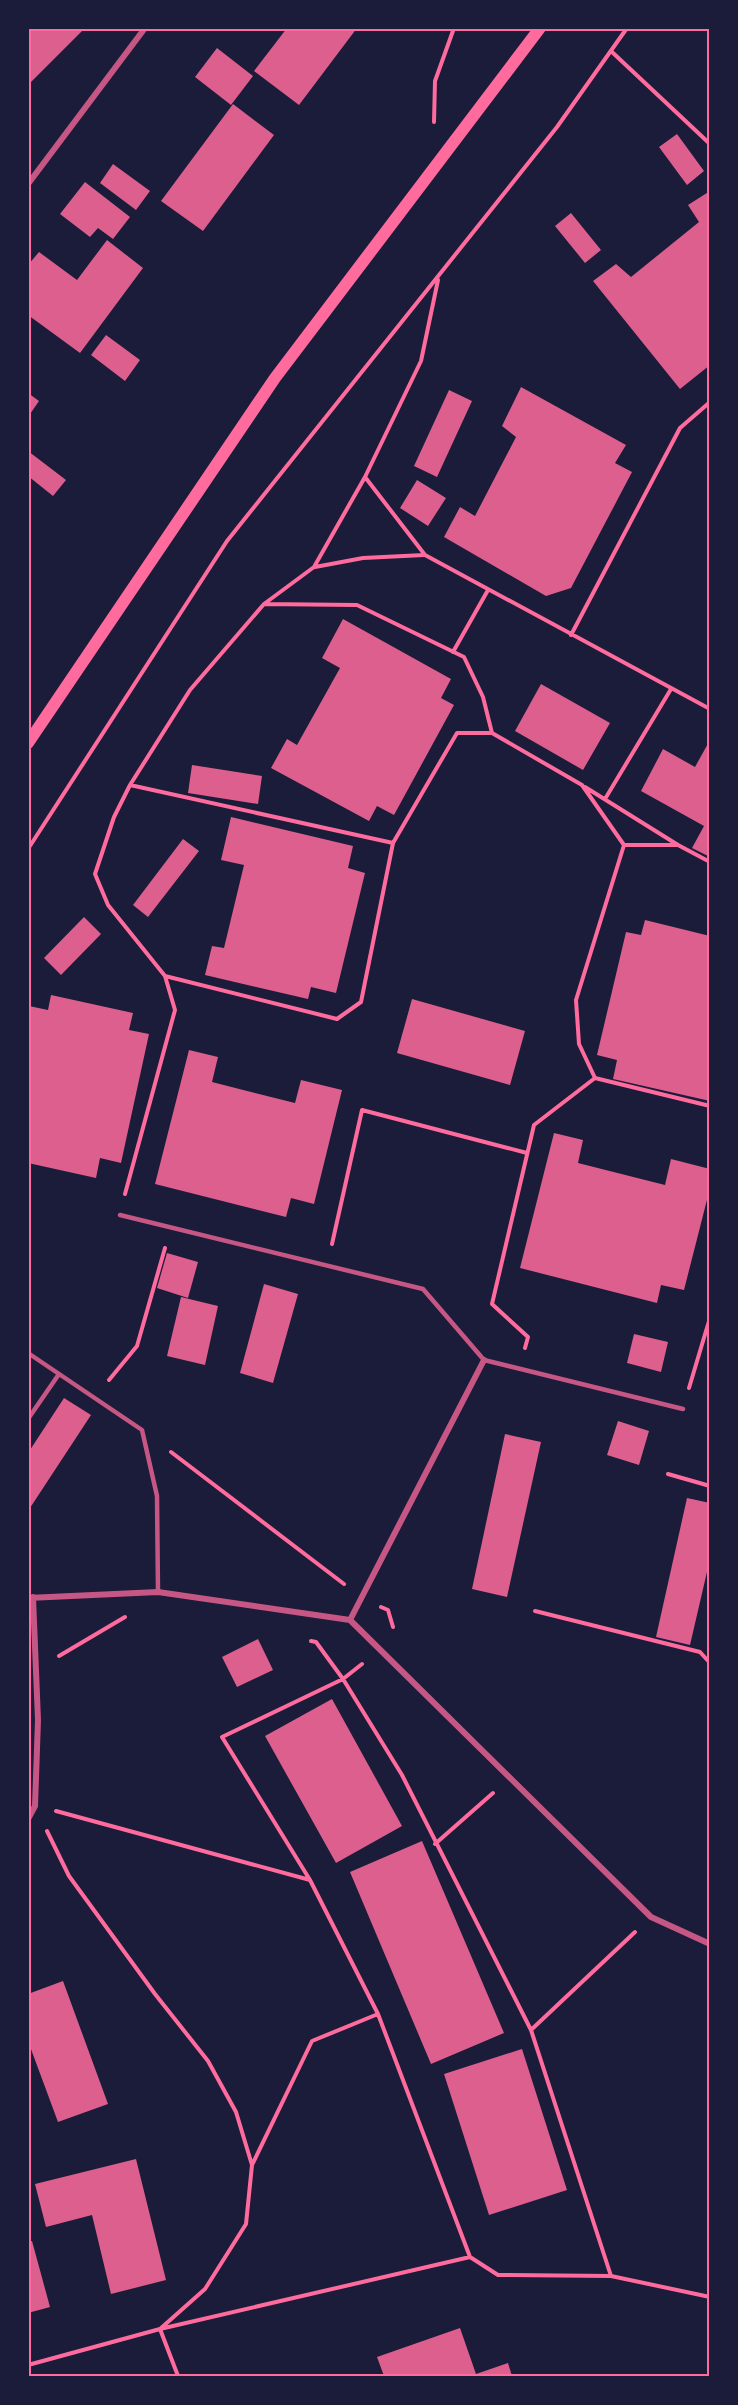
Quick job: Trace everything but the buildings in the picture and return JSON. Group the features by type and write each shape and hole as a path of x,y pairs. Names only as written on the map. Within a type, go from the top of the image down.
{"main road":[{"path":"28,742 275,378 540,28"}],"street":[{"path":"28,184 145,28"},
{"path":"350,1620 484,1359"},
{"path":"28,1819 35,1806 38,1720 31,1597 158,1592 350,1620 651,1917 710,1944"}],"lane":[{"path":"120,1215 423,1289 484,1359 683,1408"},
{"path":"28,1353 142,1430 157,1496 158,1592"},
{"path":"28,1419 59,1374"}],"path":[{"path":"434,122 435,81 454,28"},
{"path":"28,849 227,541 557,127 626,29"},
{"path":"612,51 710,144"},
{"path":"120,1215 176,1010 165,976 108,905 95,874 114,817 130,785 190,690 264,604 314,567 365,477 421,361 438,279"},
{"path":"571,635 680,428 710,402"},
{"path":"365,477 425,555 710,709"},
{"path":"314,567 363,558 425,555"},
{"path":"453,652 488,590"},
{"path":"264,604 357,605 464,657 483,697 492,733"},
{"path":"605,799 671,689"},
{"path":"165,976 337,1019 361,1002 393,843 457,733 492,733 710,862"},
{"path":"130,785 393,843"},
{"path":"582,785 624,845"},
{"path":"624,845 678,845"},
{"path":"595,1078 579,1044 576,1000 624,845"},
{"path":"595,1078 710,1106"},
{"path":"521,1369 528,1337 492,1304 534,1125 595,1078"},
{"path":"327,1266 362,1110 527,1153"},
{"path":"95,1398 137,1346 171,1227"},
{"path":"683,1408 708,1331 710,1318"},
{"path":"142,1430 362,1597 388,1610 395,1636 343,1679 222,1737 310,1880 378,2014 470,2257 498,2275 611,2276 710,2297"},
{"path":"668,1474 710,1486"},
{"path":"535,1611 700,1652 710,1663"},
{"path":"36,1658 54,1659 125,1617 137,1615"},
{"path":"305,1639 316,1642 343,1679 402,1775 531,2030 611,2276"},
{"path":"435,1844 509,1778"},
{"path":"35,1806 310,1880"},
{"path":"35,1806 69,1876 155,1994 208,2061 236,2112 252,2164"},
{"path":"531,2030 651,1917"},
{"path":"160,2329 205,2289 246,2224 252,2164 312,2042 378,2014"},
{"path":"28,2365 160,2329 470,2257"},
{"path":"160,2329 178,2376"}]}
